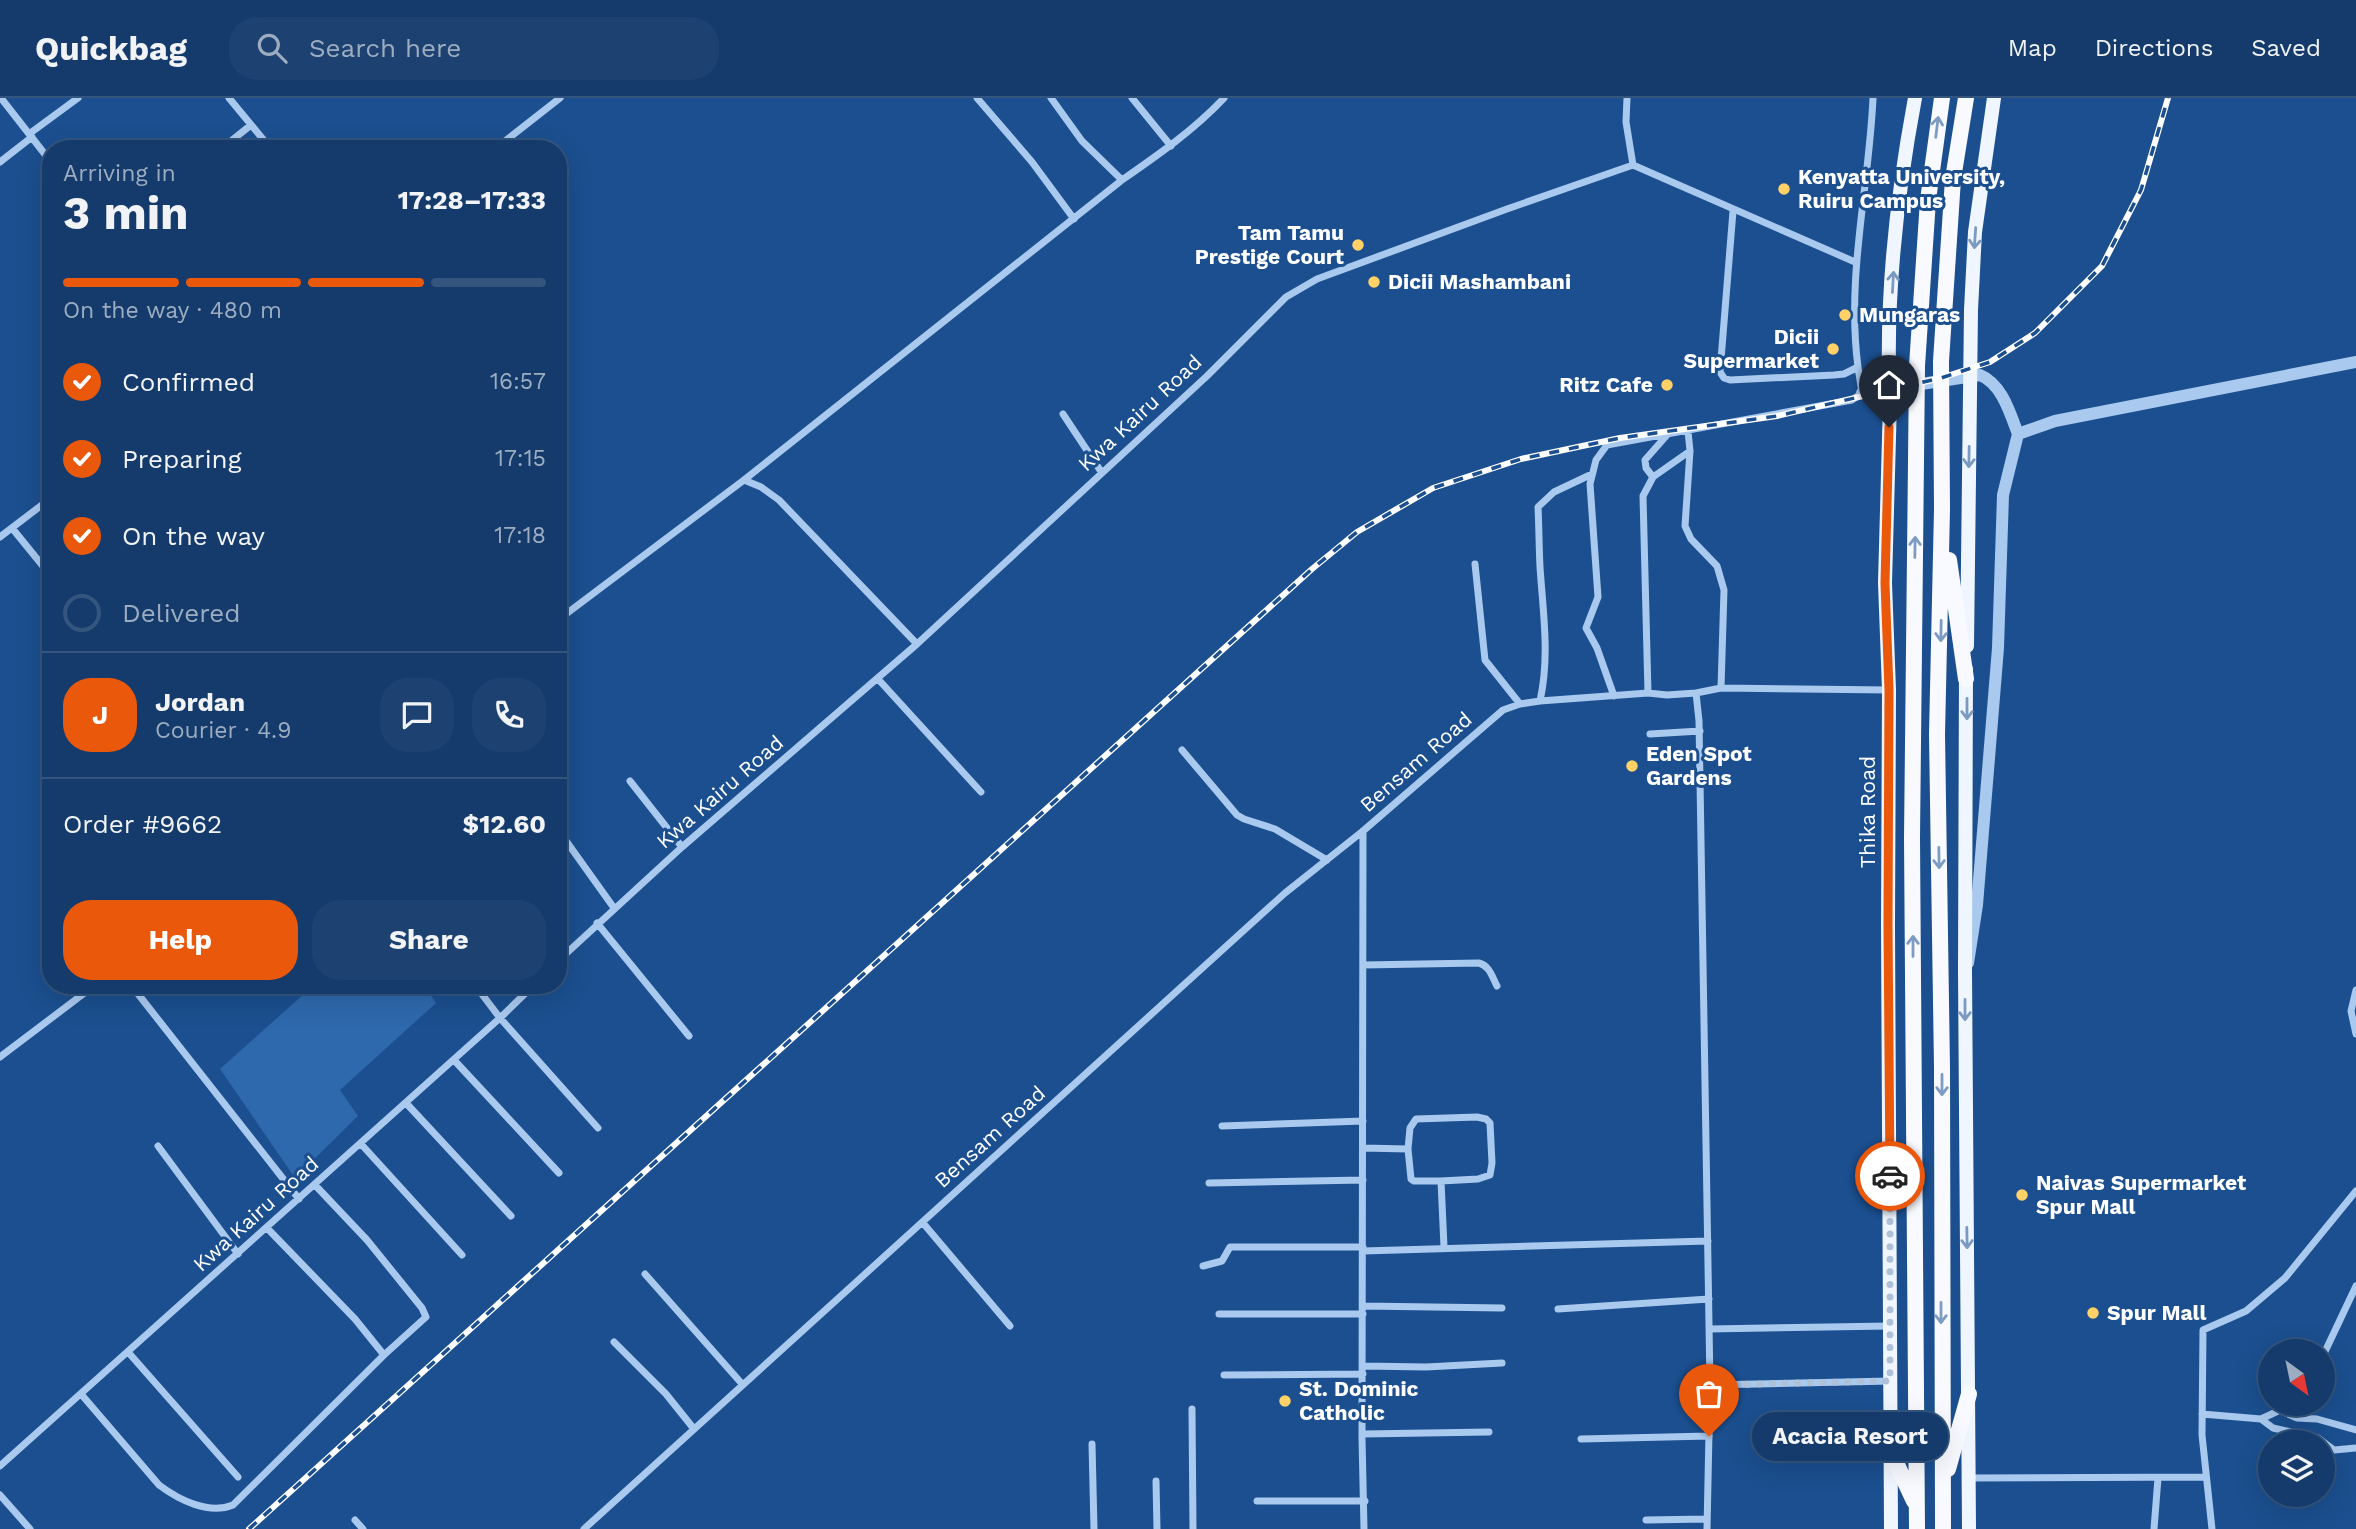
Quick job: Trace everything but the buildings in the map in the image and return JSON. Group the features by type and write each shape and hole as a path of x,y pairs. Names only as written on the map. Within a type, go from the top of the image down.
{"highway":[{"name":"Thika Road","path":"1917,1529 1912,838 1917,366 1928,200 1942,98"},
{"path":"1943,1529 1942,1068 1937,734 1942,509 1941,361 1953,179 1966,98"},
{"path":"1942,509 1966,679"},
{"path":"1942,1491 1969,1394"},
{"path":"1891,1450 1917,1507"}],"main road":[{"name":"Thika Road","path":"1891,1529 1889,690 1885,583 1894,268 1900,198 1915,98"},
{"path":"1969,1529 1965,971 1970,310 1975,232 1994,98"}],"street":[{"path":"1,98 42,150"},
{"path":"0,162 78,98"},
{"path":"229,98 264,140"},
{"path":"506,140 560,98"},
{"path":"976,98 1032,162 1074,219"},
{"path":"1051,98 1082,141 1122,180"},
{"path":"1132,98 1171,146"},
{"path":"567,613 744,480 1122,180 1171,146 1224,98"},
{"path":"1627,98 1626,122 1633,165 1733,211 1855,262"},
{"path":"1862,393 1856,352 1855,262 1872,127 1873,98"},
{"path":"0,111 7,105"},
{"path":"232,140 251,125"},
{"name":"Kwa Kairu Road","path":"567,952 682,846 917,644 1207,376 1286,297 1317,279 1633,165"},
{"path":"1733,211 1720,372 1724,378 1730,380 1834,375 1858,368"},
{"path":"2018,434 2055,421 2356,362"},
{"path":"1614,696 1597,648 1586,628 1598,597 1590,484 1596,460 1607,445 1852,400 1862,393 1980,375 1990,381 1998,391 2018,434 2003,495 1997,648 1980,878 1972,946 1965,971"},
{"path":"1063,414 1102,473"},
{"path":"1688,430 1690,451 1685,526 1692,539 1717,566 1724,590 1721,688"},
{"path":"1653,477 1646,468 1645,460 1668,434"},
{"path":"1648,693 1643,496 1653,477 1690,451"},
{"path":"1540,701 1546,636 1538,507 1554,492 1592,474"},
{"path":"744,480 761,487 779,500 917,644"},
{"path":"0,537 42,505"},
{"path":"12,528 42,565"},
{"path":"1475,564 1485,660 1520,704"},
{"path":"878,679 981,792"},
{"name":"Bensam Road","path":"584,1529 1275,902 1363,831 1503,710 1540,701 1648,693 1696,693 1721,688 1889,690"},
{"path":"1696,693 1700,731 1709,1299 1707,1529"},
{"path":"1650,734 1700,731"},
{"path":"1182,750 1237,815 1286,834 1327,860"},
{"path":"630,781 682,846"},
{"path":"1363,831 1364,1529"},
{"path":"567,842 614,908"},
{"path":"597,923 689,1036"},
{"path":"1363,965 1479,963 1485,964 1497,986"},
{"path":"2356,990 2351,1011 2356,1034"},
{"path":"0,1058 83,994"},
{"path":"138,994 299,1199"},
{"path":"482,994 598,1128"},
{"name":"Kwa Kairu Road","path":"0,1466 525,994"},
{"path":"454,1060 559,1173"},
{"path":"406,1103 511,1216"},
{"path":"1416,1119 1486,1119 1490,1123 1490,1175 1478,1179 1441,1181 1411,1179 1408,1149 1410,1128 1416,1119"},
{"path":"1222,1126 1363,1121"},
{"path":"360,1144 462,1255"},
{"path":"158,1146 238,1254"},
{"path":"1363,1147 1408,1149"},
{"path":"1209,1183 1363,1180"},
{"path":"1441,1181 1444,1247"},
{"path":"81,1394 159,1485 180,1498 212,1510 222,1510 233,1505 426,1317 367,1240 315,1185"},
{"path":"2212,1529 2202,1435 2203,1330 2246,1311 2286,1278 2356,1191"},
{"path":"923,1223 1010,1326"},
{"path":"267,1227 355,1319 384,1355"},
{"path":"1203,1266 1222,1261 1230,1247 1363,1249 1708,1241"},
{"path":"645,1274 743,1385"},
{"path":"2331,1339 2356,1286"},
{"path":"1558,1309 1709,1299"},
{"path":"1219,1314 1502,1308"},
{"path":"1709,1329 1891,1326"},
{"path":"614,1342 666,1394 694,1429"},
{"path":"128,1352 238,1477"},
{"path":"1224,1375 1502,1363"},
{"path":"1710,1385 1890,1381"},
{"path":"1192,1409 1193,1529"},
{"path":"2202,1415 2261,1419 2267,1416"},
{"path":"2292,1416 2317,1419 2356,1430"},
{"path":"2261,1419 2273,1428 2318,1438 2334,1450 2356,1448"},
{"path":"1363,1434 1489,1432"},
{"path":"1581,1438 1709,1436"},
{"path":"1092,1444 1094,1529"},
{"path":"1970,1478 2206,1477"},
{"path":"2154,1529 2158,1478"},
{"path":"1156,1481 1157,1529"},
{"path":"0,1495 30,1529"},
{"path":"1257,1501 1365,1501"},
{"path":"1646,1520 1707,1518"},
{"path":"355,1520 363,1529"}],"shaded area":[{"path":"304,994 430,994 436,1003 340,1090 358,1116 295,1178 220,1069"}],"railway":[{"path":"249,1529 1312,569 1357,532 1433,488 1521,459 1620,438 1777,416 1941,378 1990,362 2035,333 2102,266 2141,190 2168,98"}],"way so far":[{"path":"1709,1436 1710,1385 1890,1381 1890,1176"}],"place":[{"name":"Kenyatta University, Ruiru Campus","path":"1784,189"},
{"name":"Tam Tamu Prestige Court","path":"1358,245"},
{"name":"Dicii Mashambani","path":"1374,282"},
{"name":"Mungaras","path":"1845,315"},
{"name":"Dicii Supermarket","path":"1833,349"},
{"name":"Ritz Cafe","path":"1667,385"},
{"name":"Eden Spot Gardens","path":"1632,766"},
{"name":"Naivas Supermarket Spur Mall","path":"2022,1195"},
{"name":"Spur Mall","path":"2093,1313"},
{"name":"St. Dominic Catholic","path":"1285,1401"},
{"name":"Acacia Resort","path":"1709,1436"}],"route":[{"path":"1889,427 1885,583 1889,690 1890,1176"}]}
